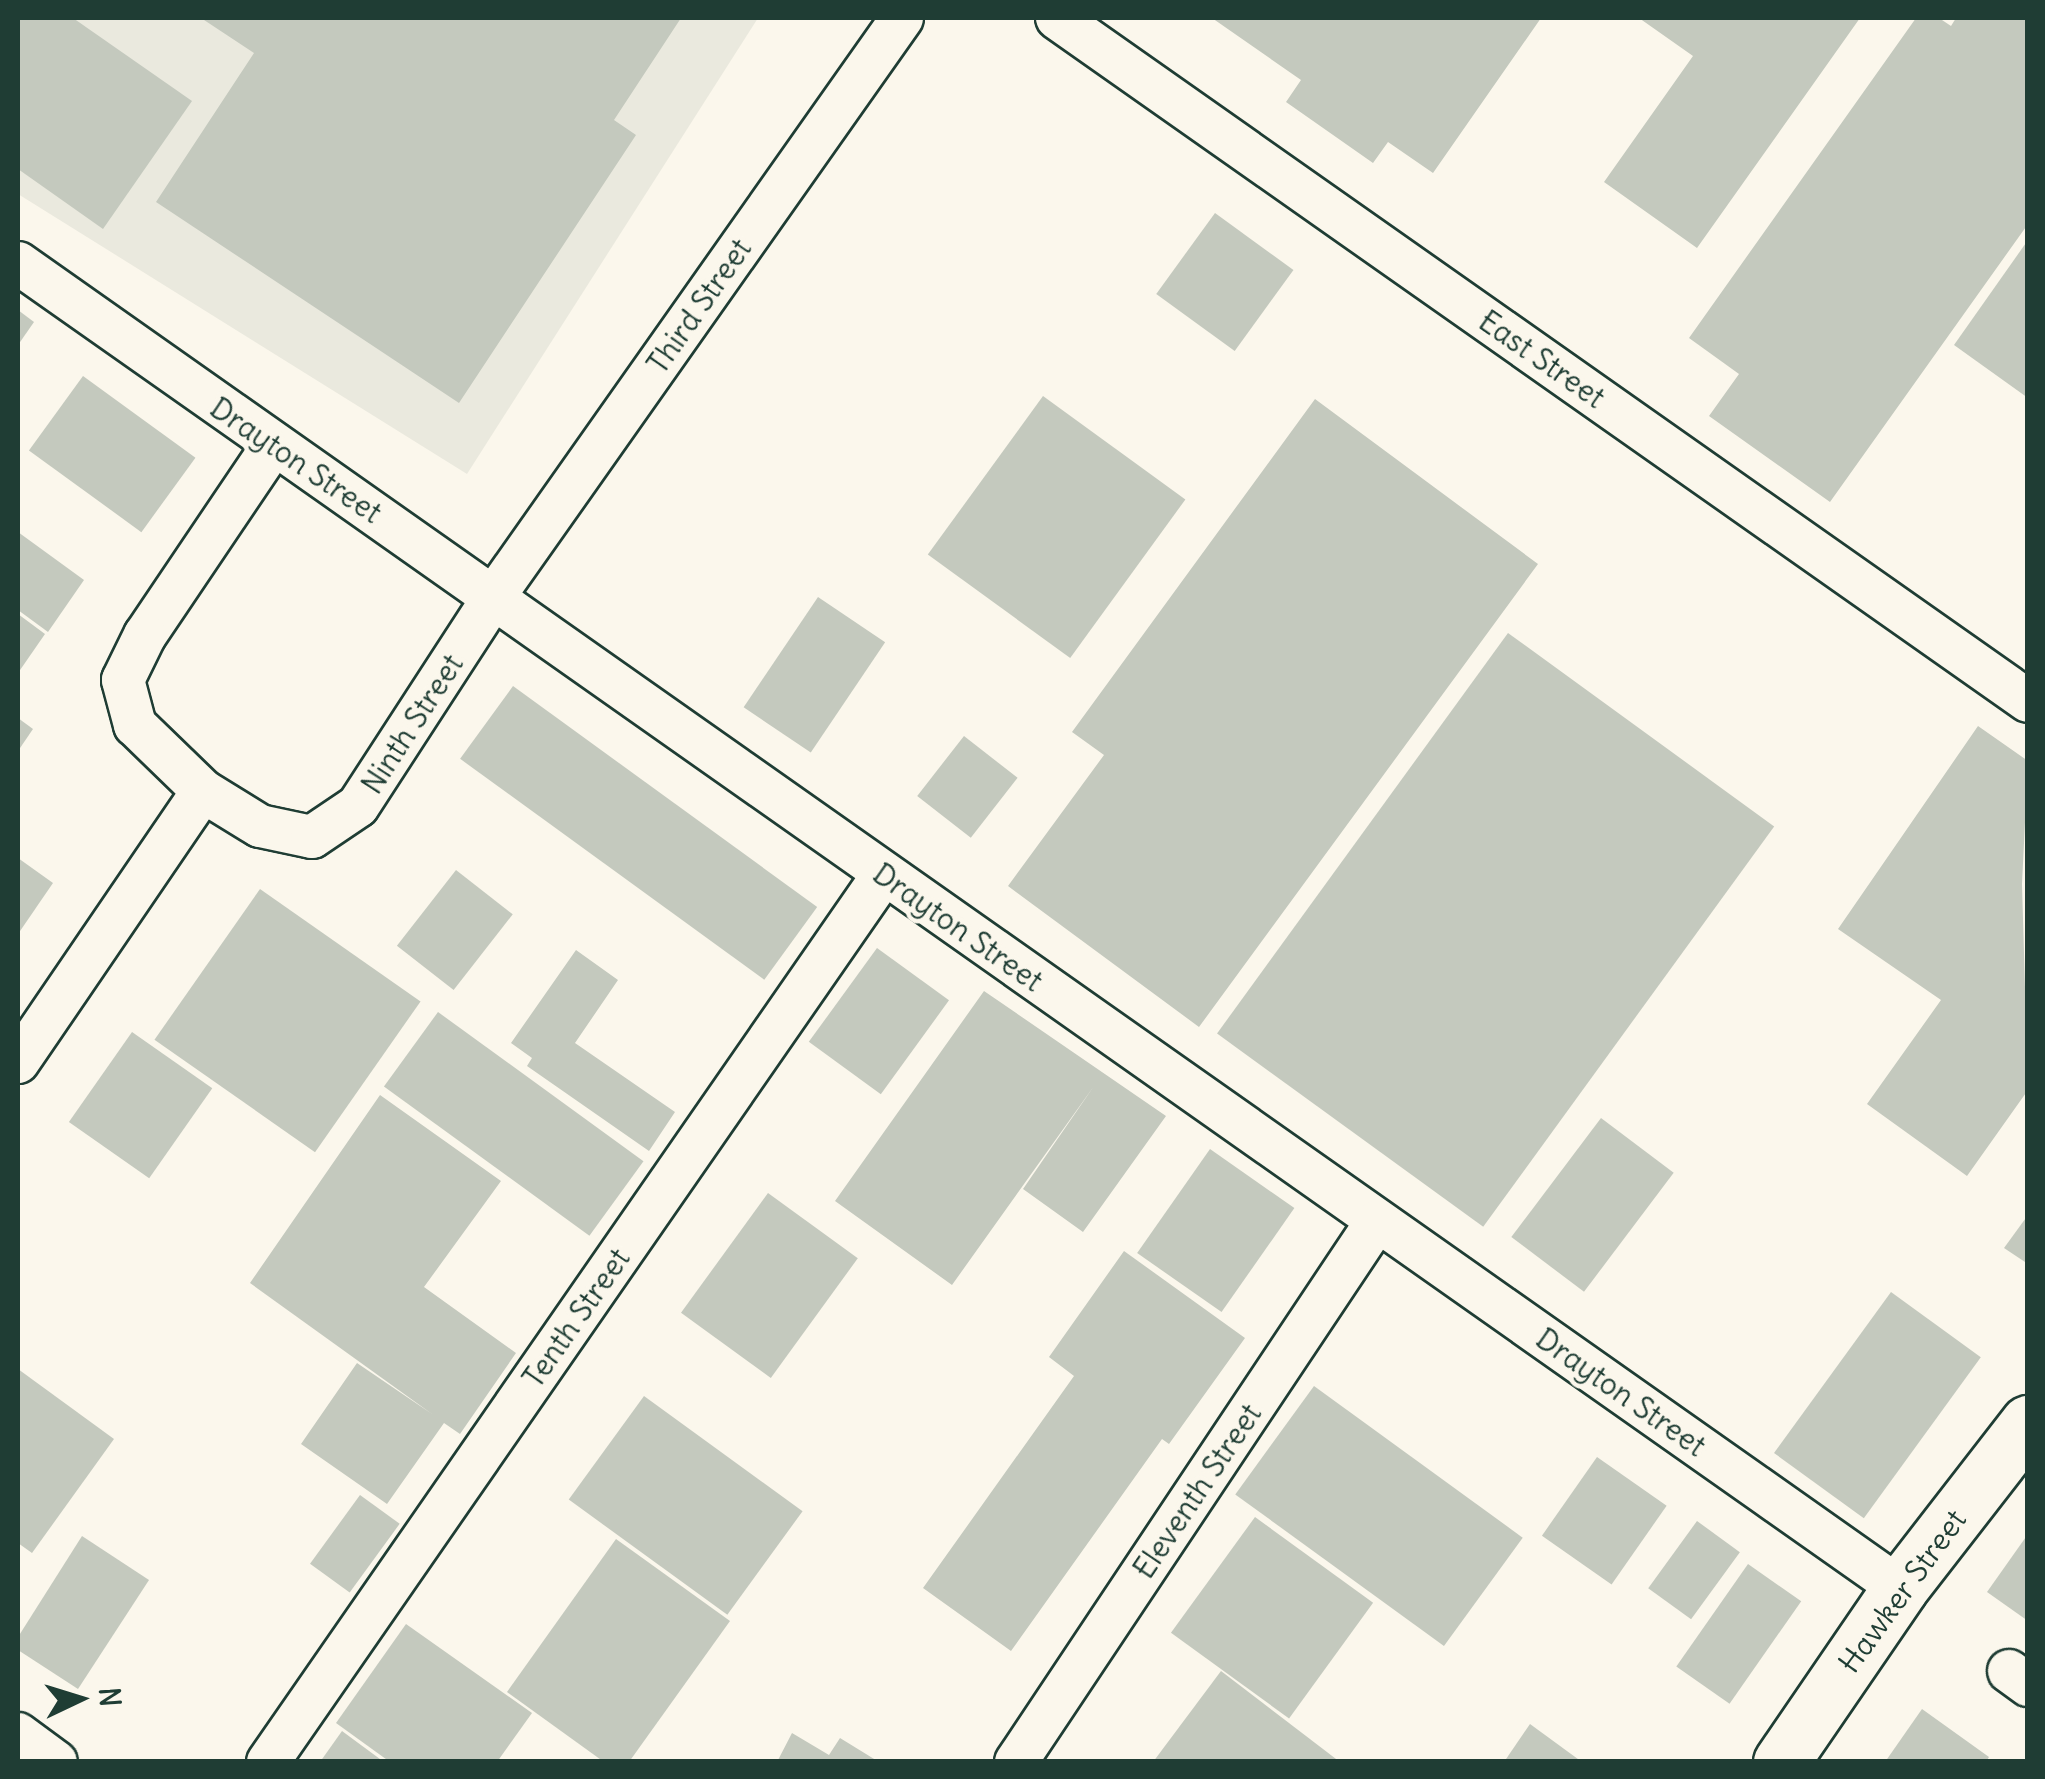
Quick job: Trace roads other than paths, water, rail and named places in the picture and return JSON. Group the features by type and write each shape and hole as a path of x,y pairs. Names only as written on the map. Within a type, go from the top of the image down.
{"street":[{"name":"Third Street","path":"496,595 902,18"},
{"name":"East Street","path":"1056,18 2028,701"},
{"name":"Drayton Street","path":"18,263 272,446 496,595 883,875 1900,1588"},
{"name":"Ninth Street","path":"272,446 123,680 135,725 203,791 260,826 312,838 358,806 496,595"},
{"path":"18,1062 203,791"},
{"name":"Tenth Street","path":"268,1762 883,875"},
{"name":"Eleventh Street","path":"1016,1762 1377,1222"},
{"name":"Hawker Street","path":"1780,1762 1900,1588 2028,1423"},
{"path":"18,1734 56,1762"}]}
